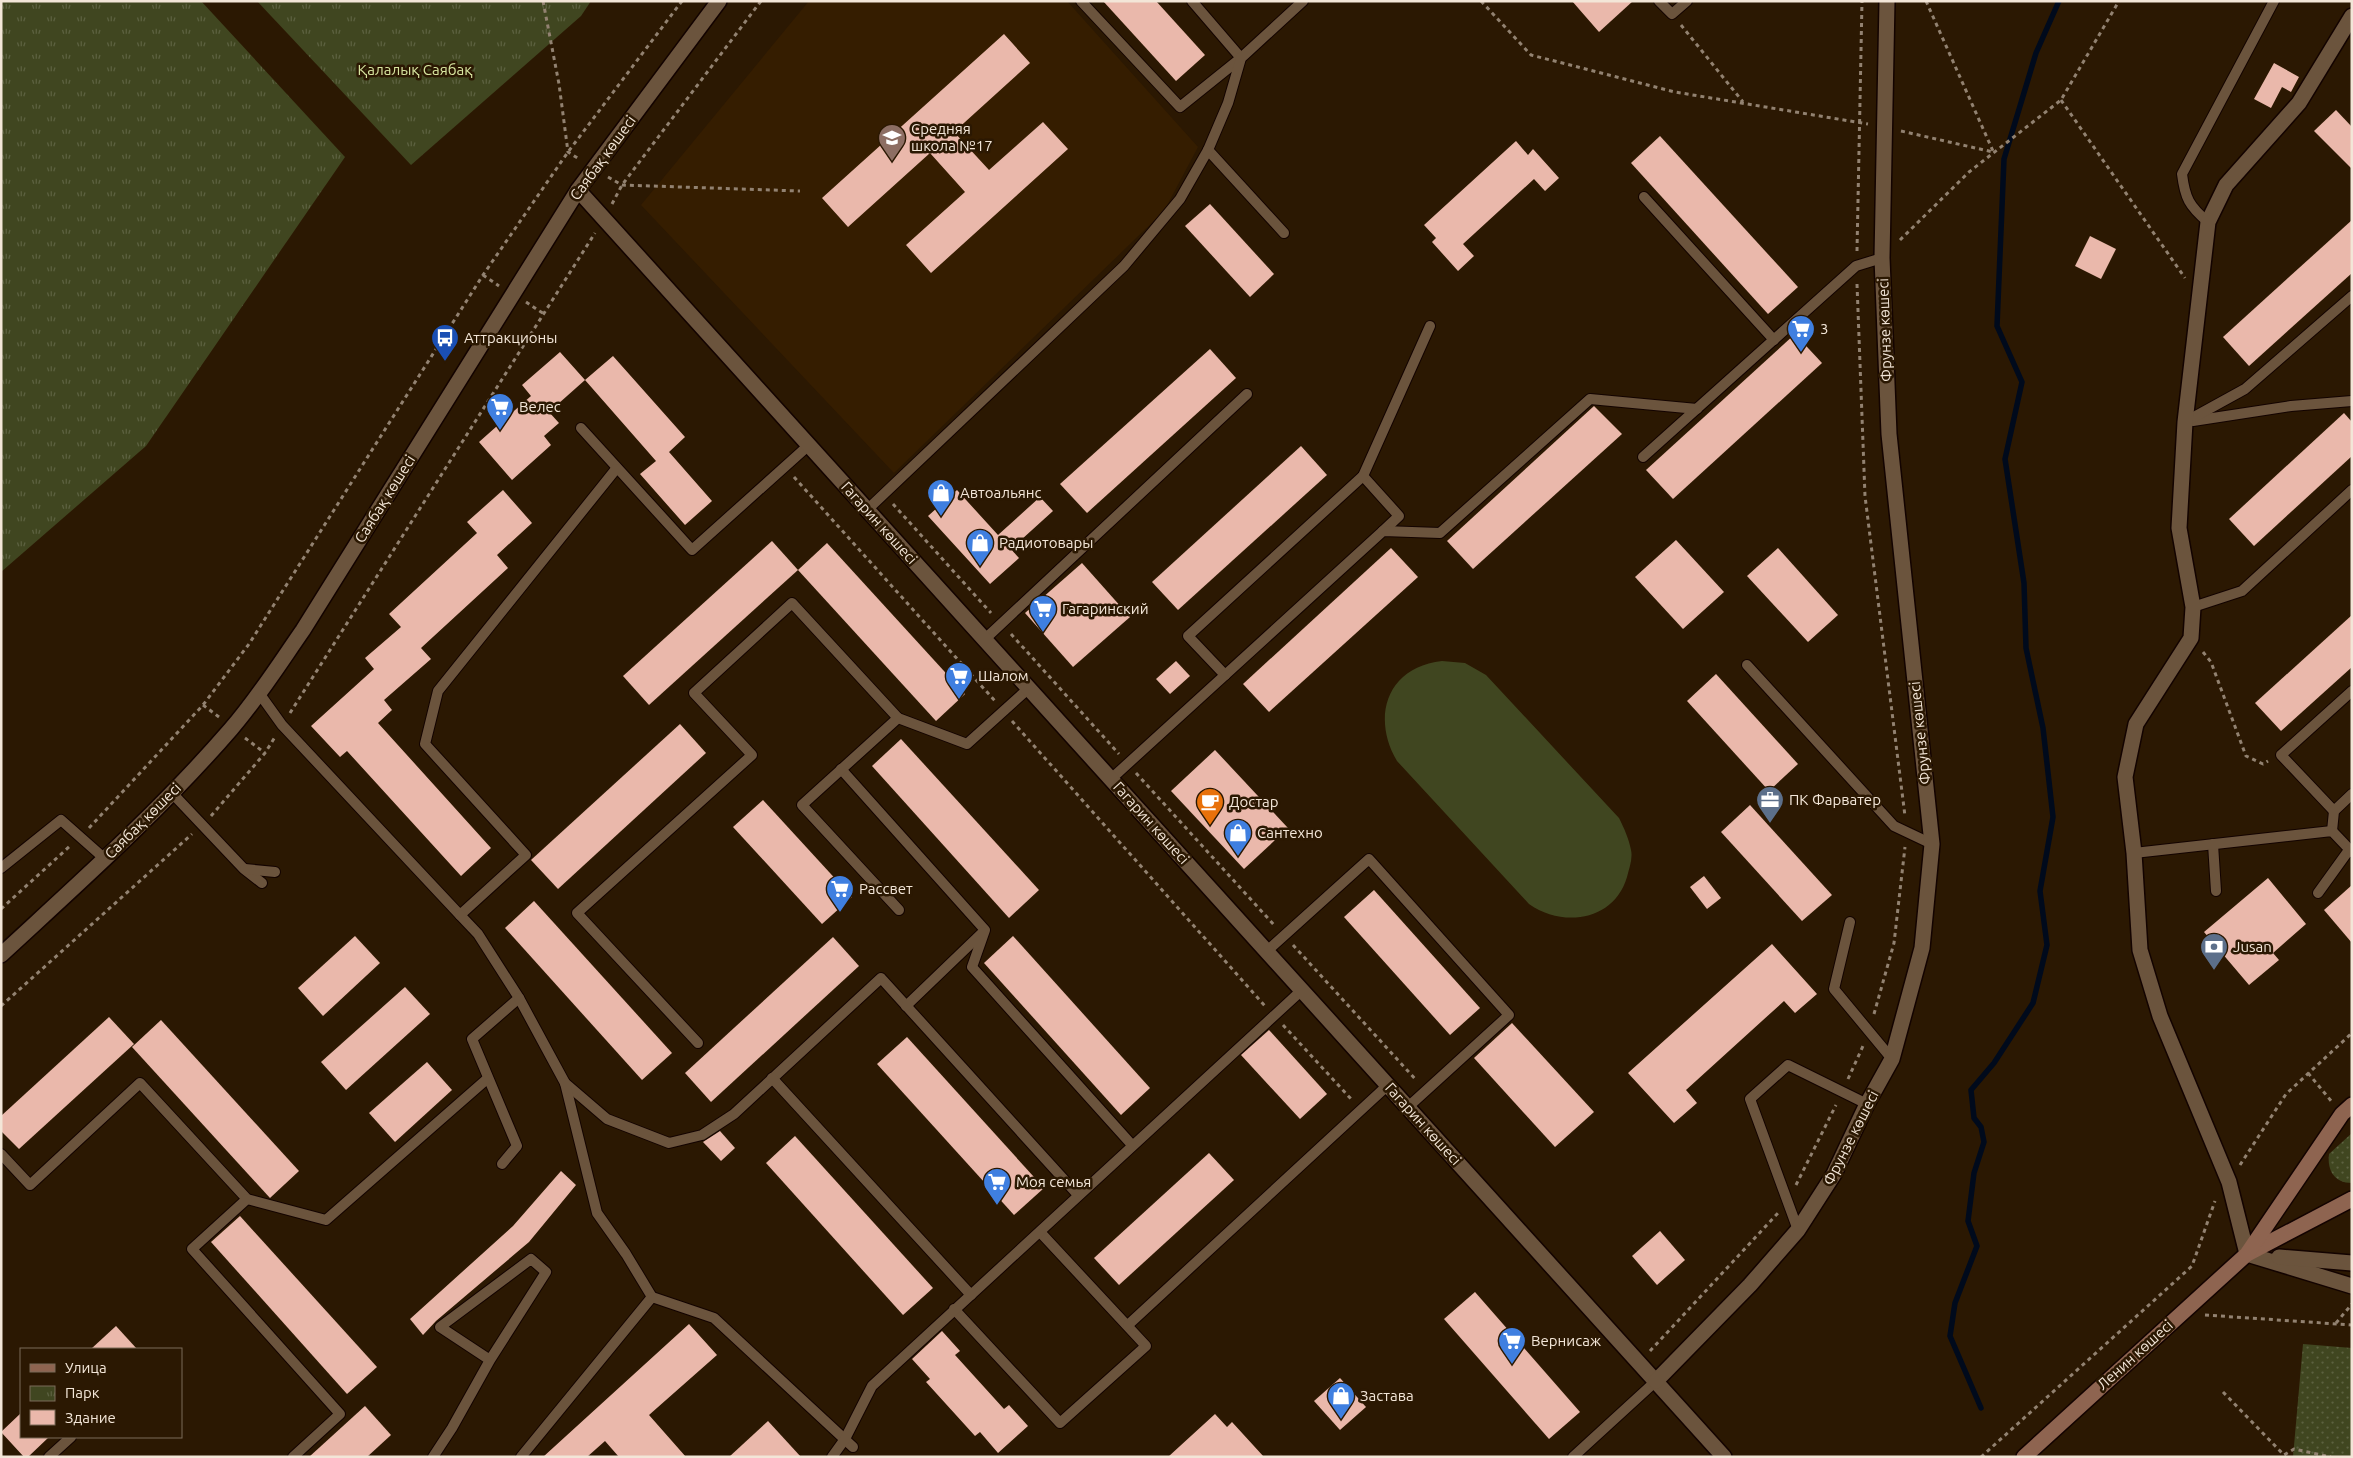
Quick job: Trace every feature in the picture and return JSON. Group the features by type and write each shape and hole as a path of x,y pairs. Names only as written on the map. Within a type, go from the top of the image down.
{"main road":[{"name":"Ленин көшесі","path":"2024,1457 2247,1254 2347,1109"},
{"name":"Ленин көшесі","path":"2247,1254 2352,1199"}],"street":[{"name":"Саябақ көшесі","path":"1,955 106,859 172,793 232,728 259,693 303,630 578,190 719,1"},
{"name":"Фрунзе көшесі","path":"1656,1382 1750,1285 1798,1230 1834,1174 1867,1104 1892,1059 1922,948 1932,844 1889,434 1882,258 1887,1"},
{"path":"2247,1254 2228,1182 2160,1016 2140,950 2134,853 2125,777 2136,724 2191,638 2193,607 2179,528 2185,422 2208,222 2226,185 2299,103 2352,16"},
{"name":"Гагарин көшесі","path":"578,190 1724,1457"},
{"path":"2247,1254 2352,1263"},
{"path":"2247,1254 2352,1286"}],"lane":[{"path":"1081,1 1180,107 1241,58 1303,1"},
{"path":"1192,1 1241,58"},
{"path":"1660,1 1672,14 1687,1"},
{"path":"2208,222 2192,208 2184,192 2182,174 2274,1"},
{"path":"868,510 1124,266 1180,199 1208,150 1228,103 1241,58"},
{"path":"1208,150 1284,233"},
{"path":"1644,197 1774,340"},
{"path":"1643,457 1856,266 1882,258"},
{"path":"2185,422 2246,389 2352,296"},
{"path":"1225,675 1188,636 1363,476 1430,326"},
{"path":"985,640 1247,394"},
{"path":"1383,531 1440,533 1590,398 1697,409"},
{"path":"2185,422 2291,406 2352,401"},
{"path":"581,428 616,469 692,550 809,445"},
{"path":"460,915 526,855 425,744 438,691 616,469"},
{"path":"1111,779 1399,516 1363,476"},
{"path":"2193,607 2242,591 2352,490"},
{"path":"698,1043 577,913 752,755 694,693 792,603 898,718 967,744 1029,688"},
{"path":"1747,665 1894,826 1932,844"},
{"path":"2334,811 2281,755 2352,691"},
{"path":"259,693 282,725 478,934 519,998 565,1083 597,1213 626,1254 652,1297 714,1318 853,1447"},
{"path":"898,718 802,804 899,910"},
{"path":"841,769 985,930"},
{"path":"172,793 204,824 244,869 262,883"},
{"path":"2318,893 2351,851 2332,831 2334,811 2352,794"},
{"path":"1,868 62,820 106,859"},
{"path":"2134,853 2332,831"},
{"path":"2213,844 2216,892"},
{"path":"1267,951 1369,859 1509,1015 1408,1108"},
{"path":"244,869 275,872"},
{"path":"1850,922 1834,989 1892,1059"},
{"path":"985,930 972,967 1132,1145"},
{"path":"906,1006 985,930"},
{"path":"565,1083 607,1119 669,1143 702,1135 734,1114 881,978 1078,1195"},
{"path":"832,1457 845,1439 872,1386 1302,990"},
{"path":"502,1164 517,1146 487,1079 472,1039 519,998"},
{"path":"1798,1230 1750,1099 1788,1065 1867,1104"},
{"path":"772,1078 971,1294"},
{"path":"1,1154 30,1185 140,1083 247,1199 326,1220 487,1079"},
{"path":"1128,1326 1388,1085"},
{"path":"247,1199 192,1249 340,1414 293,1457"},
{"path":"954,1309 1060,1423 1146,1346 1040,1232"},
{"path":"432,1457 452,1428 490,1360 546,1272 531,1259 440,1327 490,1360"},
{"path":"521,1457 652,1297"},
{"path":"1573,1457 1656,1382"},
{"path":"49,1457 70,1438"}],"path":[{"path":"543,1 559,84 568,152 622,186 800,191"},
{"path":"1,909 81,836 203,705 249,644 483,275 568,152 682,1"},
{"path":"1,1006 204,824 264,753 604,219 622,186 761,1"},
{"path":"1481,1 1531,55 1675,92 1860,122 1993,152"},
{"path":"1639,1363 1766,1228 1788,1200 1812,1157 1870,1032 1894,943 1907,832 1866,496 1856,266 1862,1"},
{"path":"1926,1 1993,152"},
{"path":"1882,258 1993,152 2061,100 2119,1"},
{"path":"1672,14 1743,102"},
{"path":"2061,100 2199,299"},
{"path":"785,467 1274,1016 1361,1110"},
{"path":"884,494 1426,1091"},
{"path":"2191,638 2211,662 2246,756 2263,764 2281,755"},
{"path":"1981,1457 2192,1266 2213,1205 2286,1094 2352,1033"},
{"path":"2308,1073 2347,1109"},
{"path":"2336,1324 2352,1304"},
{"path":"2205,1315 2352,1325"},
{"path":"2223,1392 2284,1455 2294,1449 2331,1457"}],"shaded area":[{"path":"809,1 1067,1 1198,147 1164,211 894,473 641,205"}],"green space":[{"path":"1,1 201,1 345,157 146,446 1,572"},
{"name":"Қалалық Саябақ","path":"257,1 591,1 581,16 411,165"},
{"path":"1442,661 1465,663 1486,675 1619,818 1630,846 1630,864 1627,877 1620,892 1611,903 1599,911 1586,916 1572,918 1542,912 1529,904 1397,761 1389,744 1385,728 1385,712 1389,697 1397,684 1408,673 1423,665"},
{"path":"2352,1133 2352,1183 2336,1178 2329,1165 2329,1154"},
{"path":"2303,1344 2352,1348 2352,1457 2293,1457"}],"building":[{"path":"1103,1 1156,1 1205,55 1176,81"},
{"path":"1572,1 1633,1 1599,32"},
{"name":"Средняя школа №17","path":"1004,34 1030,63 954,132 989,170 1043,122 1068,149 931,273 906,245 965,192 930,153 848,227 822,198"},
{"path":"2274,63 2299,77 2291,92 2282,87 2271,108 2254,99"},
{"path":"2336,110 2352,127 2352,169 2314,131"},
{"path":"1660,136 1798,287 1768,314 1631,163"},
{"path":"1516,141 1528,155 1533,149 1559,178 1545,191 1534,179 1463,244 1474,256 1458,271 1432,242 1436,238 1424,225"},
{"path":"1210,204 1274,274 1250,297 1185,226"},
{"path":"2352,220 2352,273 2249,366 2223,337"},
{"path":"2090,236 2116,249 2101,279 2075,266"},
{"path":"1795,334 1822,363 1673,499 1646,470"},
{"path":"1210,349 1236,378 1087,513 1060,484"},
{"path":"560,352 585,380 549,412 559,423 544,436 551,445 512,480 479,442 531,396 522,385"},
{"path":"613,356 685,437 669,452 712,501 685,525 640,474 656,461 585,380"},
{"path":"1594,406 1622,434 1473,569 1447,541"},
{"path":"2344,413 2352,422 2352,456 2254,546 2229,519"},
{"path":"1301,446 1327,475 1178,610 1152,582"},
{"path":"503,490 532,523 497,555 508,568 421,648 431,659 384,700 392,710 378,723 491,848 461,876 347,751 340,757 311,726 374,669 365,658 401,627 389,614 477,533 467,522"},
{"path":"957,490 998,535 1040,497 1053,511 1011,549 1019,558 990,584 928,516"},
{"path":"1676,540 1724,592 1683,629 1635,577"},
{"path":"772,541 798,570 649,705 623,676"},
{"path":"827,543 965,694 936,721 798,570"},
{"path":"1391,548 1418,577 1269,712 1243,684"},
{"path":"1778,548 1838,615 1808,642 1747,576"},
{"path":"1082,563 1130,617 1073,667 1025,613"},
{"path":"2352,615 2352,667 2281,731 2255,703"},
{"path":"1176,661 1190,676 1170,694 1156,679"},
{"path":"1716,674 1798,764 1769,791 1687,701"},
{"path":"680,724 706,753 558,889 531,860"},
{"path":"901,739 1039,890 1009,918 872,766"},
{"path":"1215,750 1288,828 1244,869 1171,791"},
{"path":"763,800 852,897 822,924 733,827"},
{"path":"1750,805 1832,895 1802,921 1721,832"},
{"path":"1704,876 1721,898 1707,909 1690,887"},
{"path":"2268,878 2306,924 2273,953 2279,960 2249,985 2204,932"},
{"path":"2352,885 2352,943 2324,910"},
{"path":"1374,890 1480,1008 1450,1035 1344,917"},
{"path":"534,901 672,1053 642,1080 505,928"},
{"path":"355,936 380,963 323,1016 298,988"},
{"path":"1013,936 1150,1088 1121,1115 984,963"},
{"path":"833,937 859,966 711,1102 685,1073"},
{"path":"1772,944 1817,994 1795,1013 1784,1001 1686,1090 1697,1103 1674,1123 1628,1073"},
{"path":"405,987 430,1014 346,1090 321,1062"},
{"path":"109,1017 134,1044 19,1149 1,1131 1,1116"},
{"path":"161,1020 299,1171 270,1198 132,1047"},
{"path":"1512,1023 1594,1112 1555,1147 1474,1058"},
{"path":"1269,1030 1327,1094 1300,1119 1241,1055"},
{"path":"907,1037 1044,1188 1014,1215 877,1064"},
{"path":"427,1062 452,1090 395,1142 369,1113"},
{"path":"720,1131 735,1148 721,1161 703,1142"},
{"path":"795,1136 933,1288 903,1315 766,1163"},
{"path":"1209,1153 1234,1180 1119,1285 1094,1258"},
{"path":"561,1171 576,1185 529,1242 436,1321 423,1335 410,1319 513,1226"},
{"path":"240,1216 377,1367 347,1394 211,1242"},
{"path":"1660,1231 1685,1260 1657,1285 1632,1256"},
{"name":"Вернисаж","path":"1475,1292 1580,1412 1549,1439 1444,1319"},
{"path":"689,1324 717,1355 649,1415 686,1457 619,1457 605,1441 587,1457 543,1457"},
{"path":"116,1326 136,1348 92,1348"},
{"path":"942,1331 960,1351 955,1355 1004,1409 1009,1405 1028,1426 998,1453 980,1432 975,1436 926,1382 930,1379 912,1359"},
{"path":"1340,1378 1366,1407 1340,1430 1314,1401"},
{"path":"365,1406 391,1435 367,1457 309,1457"},
{"path":"20,1414 20,1438 48,1438 28,1457 24,1457 1,1432"},
{"path":"1215,1414 1227,1427 1232,1422 1264,1457 1168,1457"},
{"path":"768,1421 801,1457 729,1457"}],"waterway":[{"path":"1981,1408 1950,1336 1955,1303 1977,1246 1968,1221 1974,1173 1984,1142 1981,1127 1974,1118 1971,1090 1994,1063 2033,1003 2047,945 2040,891 2053,817 2043,728 2026,648 2024,583 2005,459 2022,382 1997,326 2004,159 2036,53 2059,1"}],"place":[{"name":"Средняя школа №17","path":"892,162"},
{"name":"3","path":"1801,353"},
{"name":"Аттракционы","path":"445,362"},
{"name":"Велес","path":"500,431"},
{"name":"Автоальянс","path":"941,517"},
{"name":"Радиотовары","path":"980,567"},
{"name":"Гагаринский","path":"1043,633"},
{"name":"Шалом","path":"959,700"},
{"name":"ПК Фарватер","path":"1770,824"},
{"name":"Достар","path":"1210,826"},
{"name":"Сантехно","path":"1238,857"},
{"name":"Рассвет","path":"840,913"},
{"name":"Jusan","path":"2214,971"},
{"name":"Моя семья","path":"997,1206"},
{"name":"Вернисаж","path":"1512,1365"},
{"name":"Застава","path":"1341,1420"}]}
